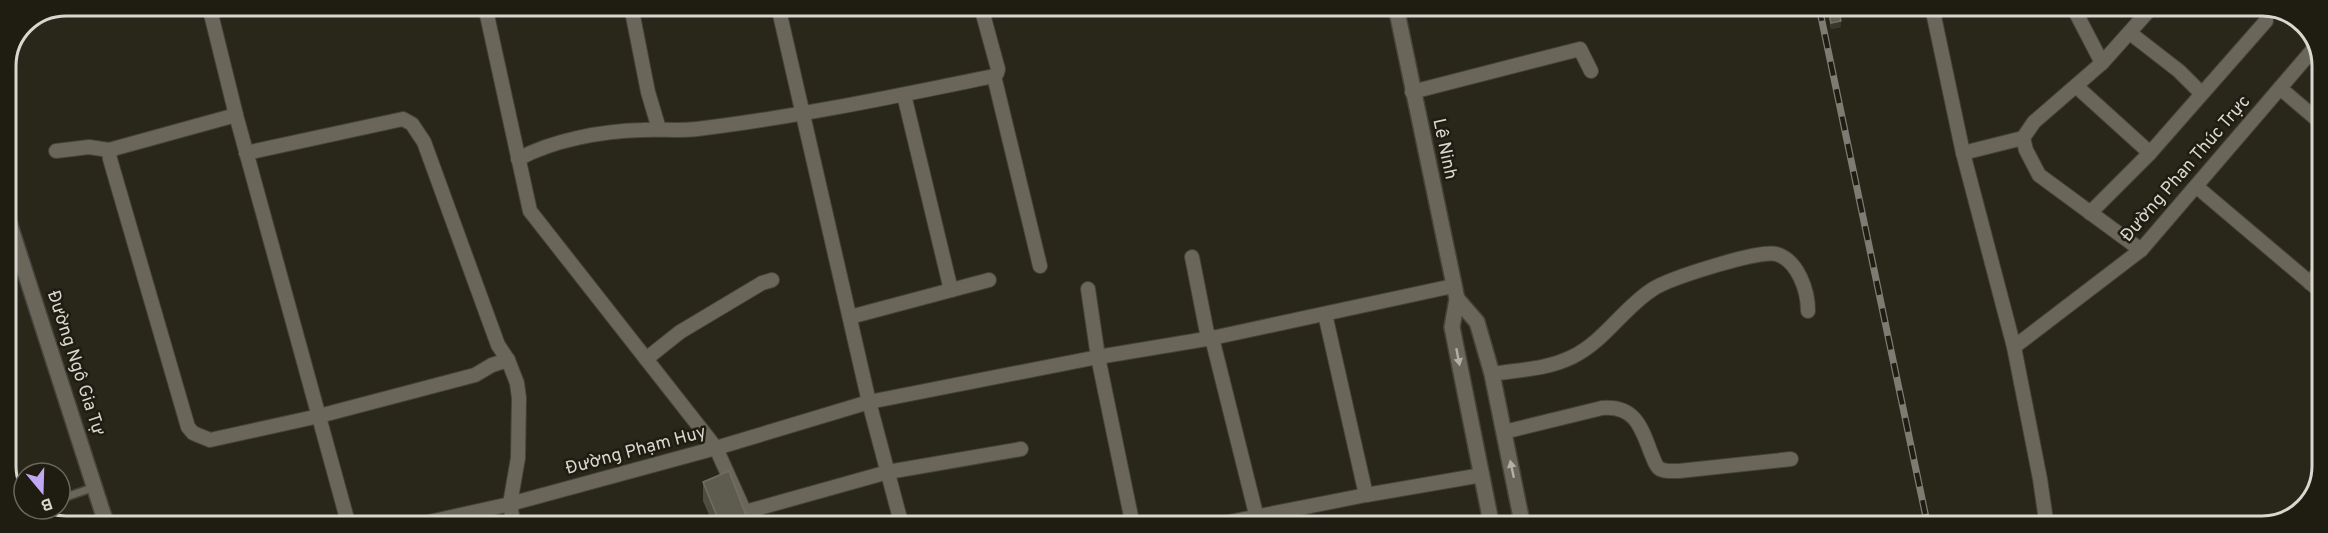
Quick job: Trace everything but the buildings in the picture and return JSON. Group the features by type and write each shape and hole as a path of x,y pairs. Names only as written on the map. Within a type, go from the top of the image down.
{"street":[{"path":"211,16 246,153 346,516"},
{"path":"487,16 530,211 716,448 747,516"},
{"path":"633,16 648,92 659,129"},
{"path":"780,16 869,402 899,516"},
{"path":"518,159 540,147 570,140 639,130 694,129 802,113 994,76 998,69 984,16"},
{"name":"Lê Ninh","path":"1397,16 1455,292 1452,327 1490,516"},
{"path":"1934,16 1963,153 2014,347 2045,516"},
{"path":"2078,16 2102,63"},
{"path":"1963,153 2023,138 2034,122 2102,63 2144,16"},
{"path":"2090,213 2150,153 2266,21"},
{"path":"2130,33 2179,72 2201,93"},
{"path":"1412,92 1580,49 1591,71"},
{"name":"Đường Phan Thúc Trực","path":"2014,347 2141,250 2310,53"},
{"path":"994,76 1040,266"},
{"path":"2076,86 2150,153"},
{"path":"2280,88 2311,115"},
{"path":"904,95 951,290"},
{"path":"56,151 89,147 110,150 236,115"},
{"path":"246,153 403,119 412,124 424,142 498,345 508,360 517,383 518,458 510,504 512,516"},
{"path":"2023,138 2026,150 2039,175 2141,250"},
{"path":"110,150 110,159 188,427 193,434 210,440 319,416 475,375 492,365 508,360"},
{"path":"2197,187 2310,283"},
{"name":"Đường Ngô Gia Tự","path":"16,245 104,516"},
{"path":"1492,374 1552,364 1572,357 1597,341 1638,301 1655,288 1712,267 1765,254 1776,254 1788,260 1794,267 1806,295 1808,311"},
{"path":"1192,257 1207,333 1212,338 1257,516"},
{"path":"646,359 680,332 762,283 772,280"},
{"path":"850,317 988,280"},
{"path":"1088,290 1098,357 1131,516"},
{"name":"Lê Ninh","path":"1455,292 1477,322 1492,374 1521,516"},
{"name":"Đường Phạm Huy","path":"456,516 510,504 716,448 869,402 1098,357 1212,338 1325,314 1455,292"},
{"path":"1325,314 1366,495"},
{"path":"1504,432 1614,406 1632,415 1654,461 1658,468 1663,470 1679,471 1791,459"},
{"path":"745,512 888,472 1021,449"},
{"path":"1279,516 1366,495 1482,475"}],"lane":[{"path":"72,495 95,487"}],"railway":[{"path":"1821,16 1926,516"}]}
